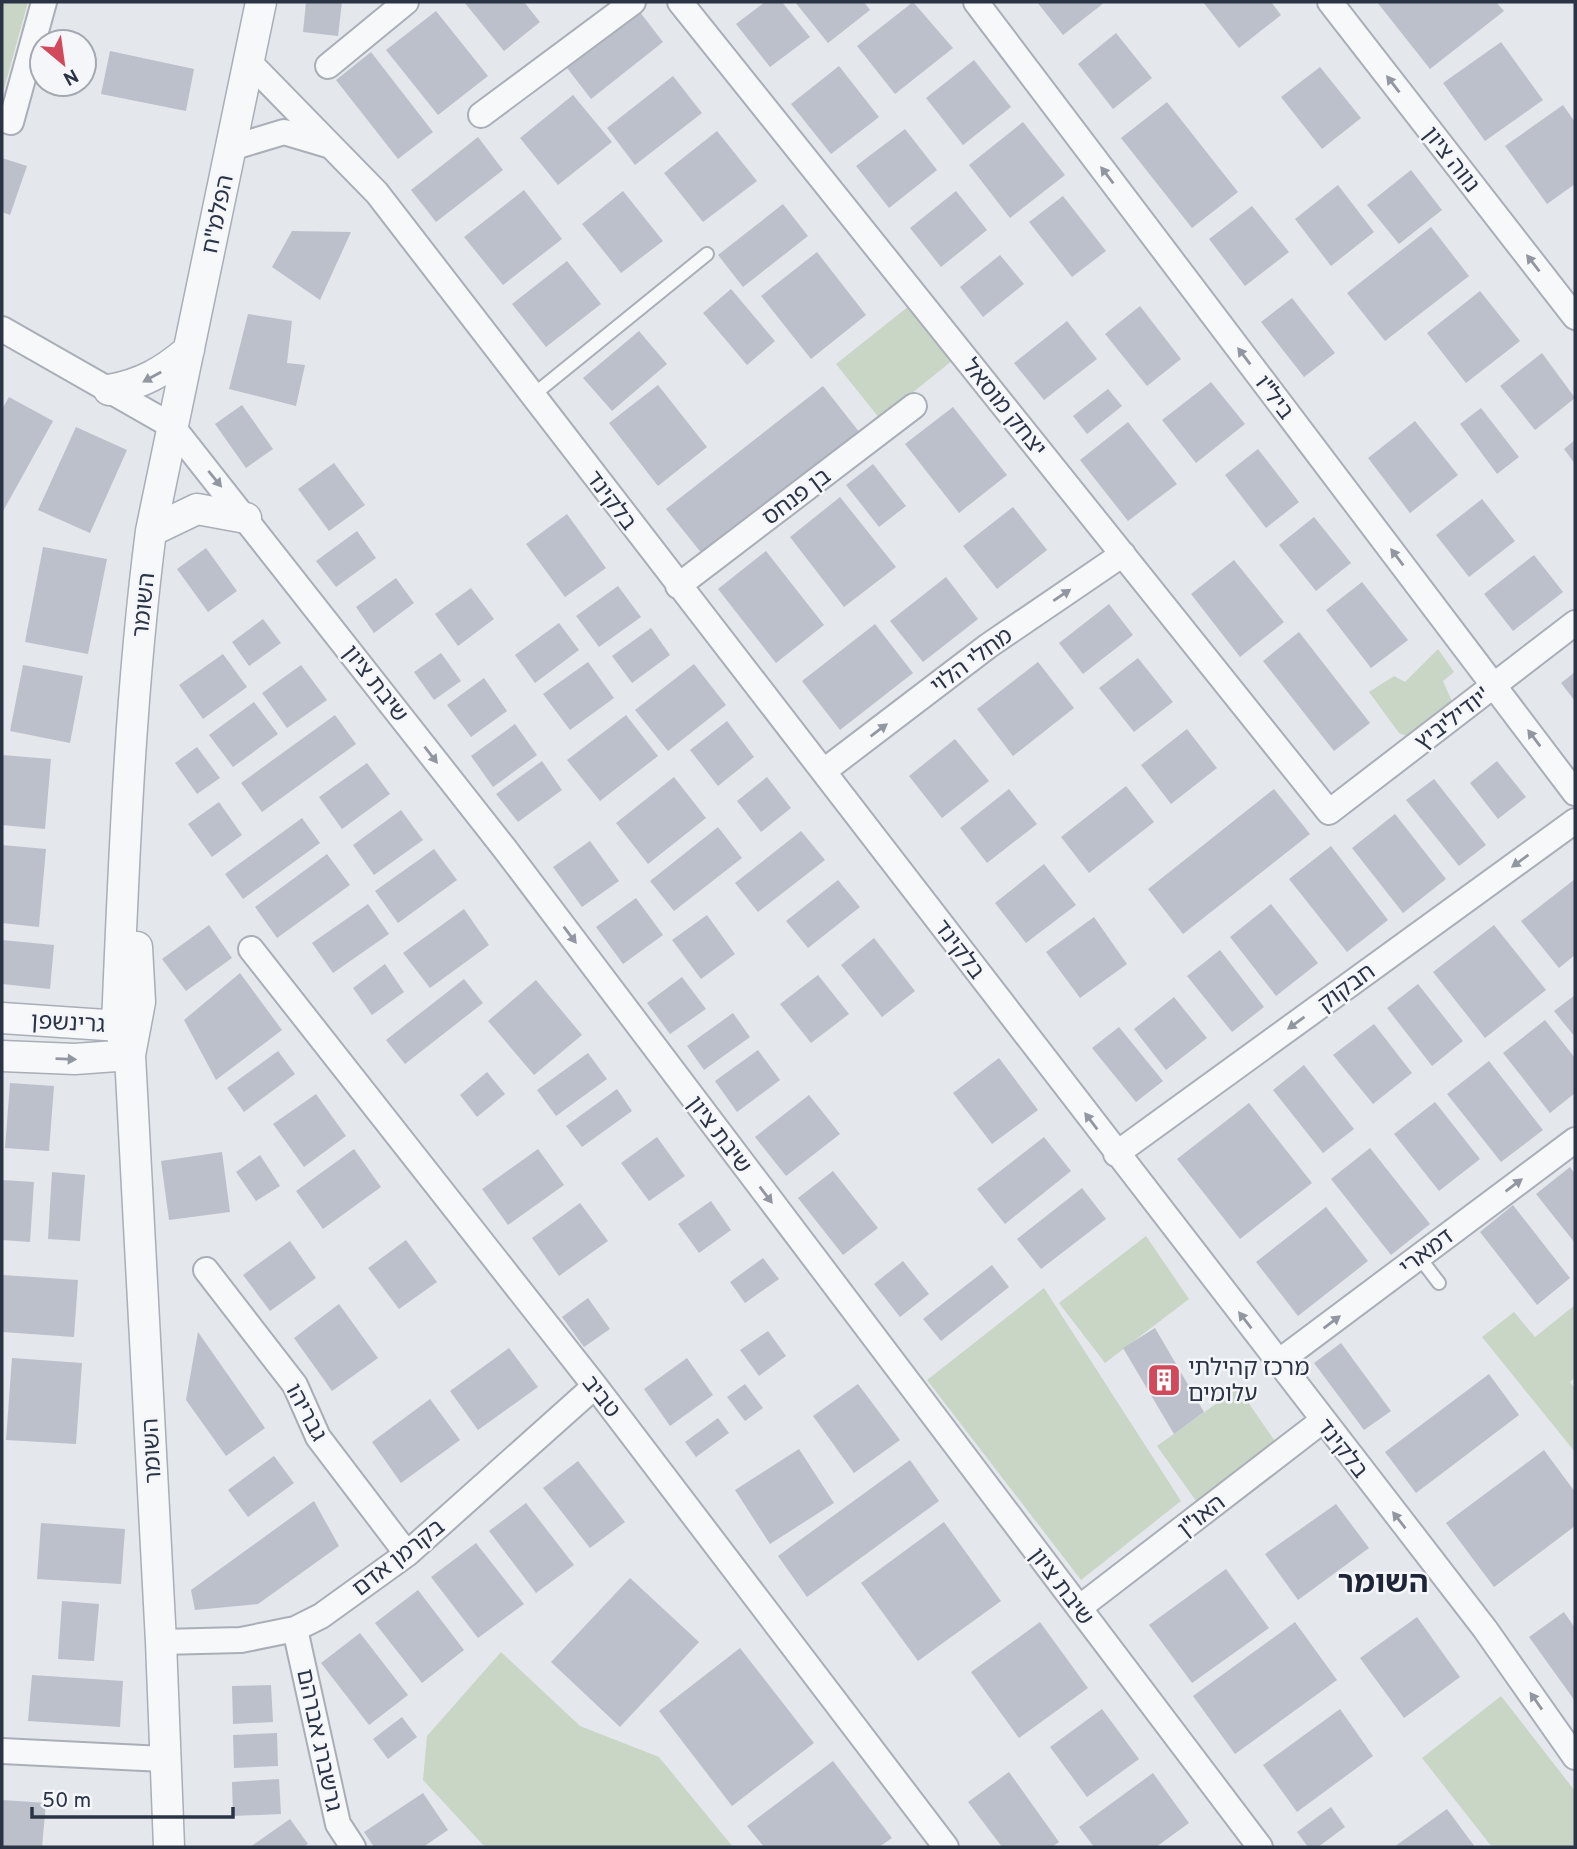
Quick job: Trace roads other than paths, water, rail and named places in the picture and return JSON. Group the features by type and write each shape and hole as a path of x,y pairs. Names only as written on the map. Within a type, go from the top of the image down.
{"street":[{"path":"2,119 11,122 44,2"},
{"name":"הפלמ\"ח","path":"172,426 261,2"},
{"path":"328,66 406,2"},
{"path":"481,115 633,2"},
{"name":"ביל\"ו","path":"976,2 1575,793"},
{"name":"נווה ציון","path":"1329,2 1575,317"},
{"name":"יצחק מוסאל","path":"684,3 1329,812"},
{"name":"בלקינד","path":"248,62 335,147 377,193 1277,1363 1485,1629 1575,1757"},
{"path":"231,148 284,132 335,147"},
{"path":"2,329 172,426"},
{"path":"109,390 140,384 166,370 189,350"},
{"name":"בן פנחס","path":"678,586 914,406"},
{"name":"שיבת ציון","path":"172,426 505,849 1260,1847"},
{"name":"השומר","path":"171,1845 163,1759 162,1642 127,1036 140,1002 128,786 151,531 172,426"},
{"path":"151,531 197,509 246,518"},
{"name":"מחלי הלוי","path":"824,771 988,646 1123,554"},
{"name":"יודיליביץ'","path":"1329,812 1575,623"},
{"name":"חבקוק","path":"1116,1154 1575,821"},
{"name":"טביב","path":"251,949 594,1386 946,1847"},
{"name":"גרינשפן","path":"2,1018 127,1036"},
{"name":"גרינשפן","path":"2,1056 75,1059 127,1036"},
{"name":"דמארי","path":"1277,1363 1575,1140"},
{"name":"גבריהו","path":"206,1270 295,1385 318,1437 407,1554"},
{"name":"בקרמן אדם","path":"162,1642 241,1640 295,1629 321,1616 407,1554 594,1386"},
{"name":"האו\"ן","path":"1079,1608 1322,1421"},
{"name":"גרשברג אברהם","path":"295,1629 338,1824 353,1847"},
{"path":"2,1751 163,1759"}],"lane":[{"path":"532,396 707,254"},
{"path":"1419,1257 1439,1283"}],"place":[{"name":"מרכז קהילתי עלומים","path":"1164,1380"}],"district":[{"name":"השומר","path":"1383,1582"}]}
